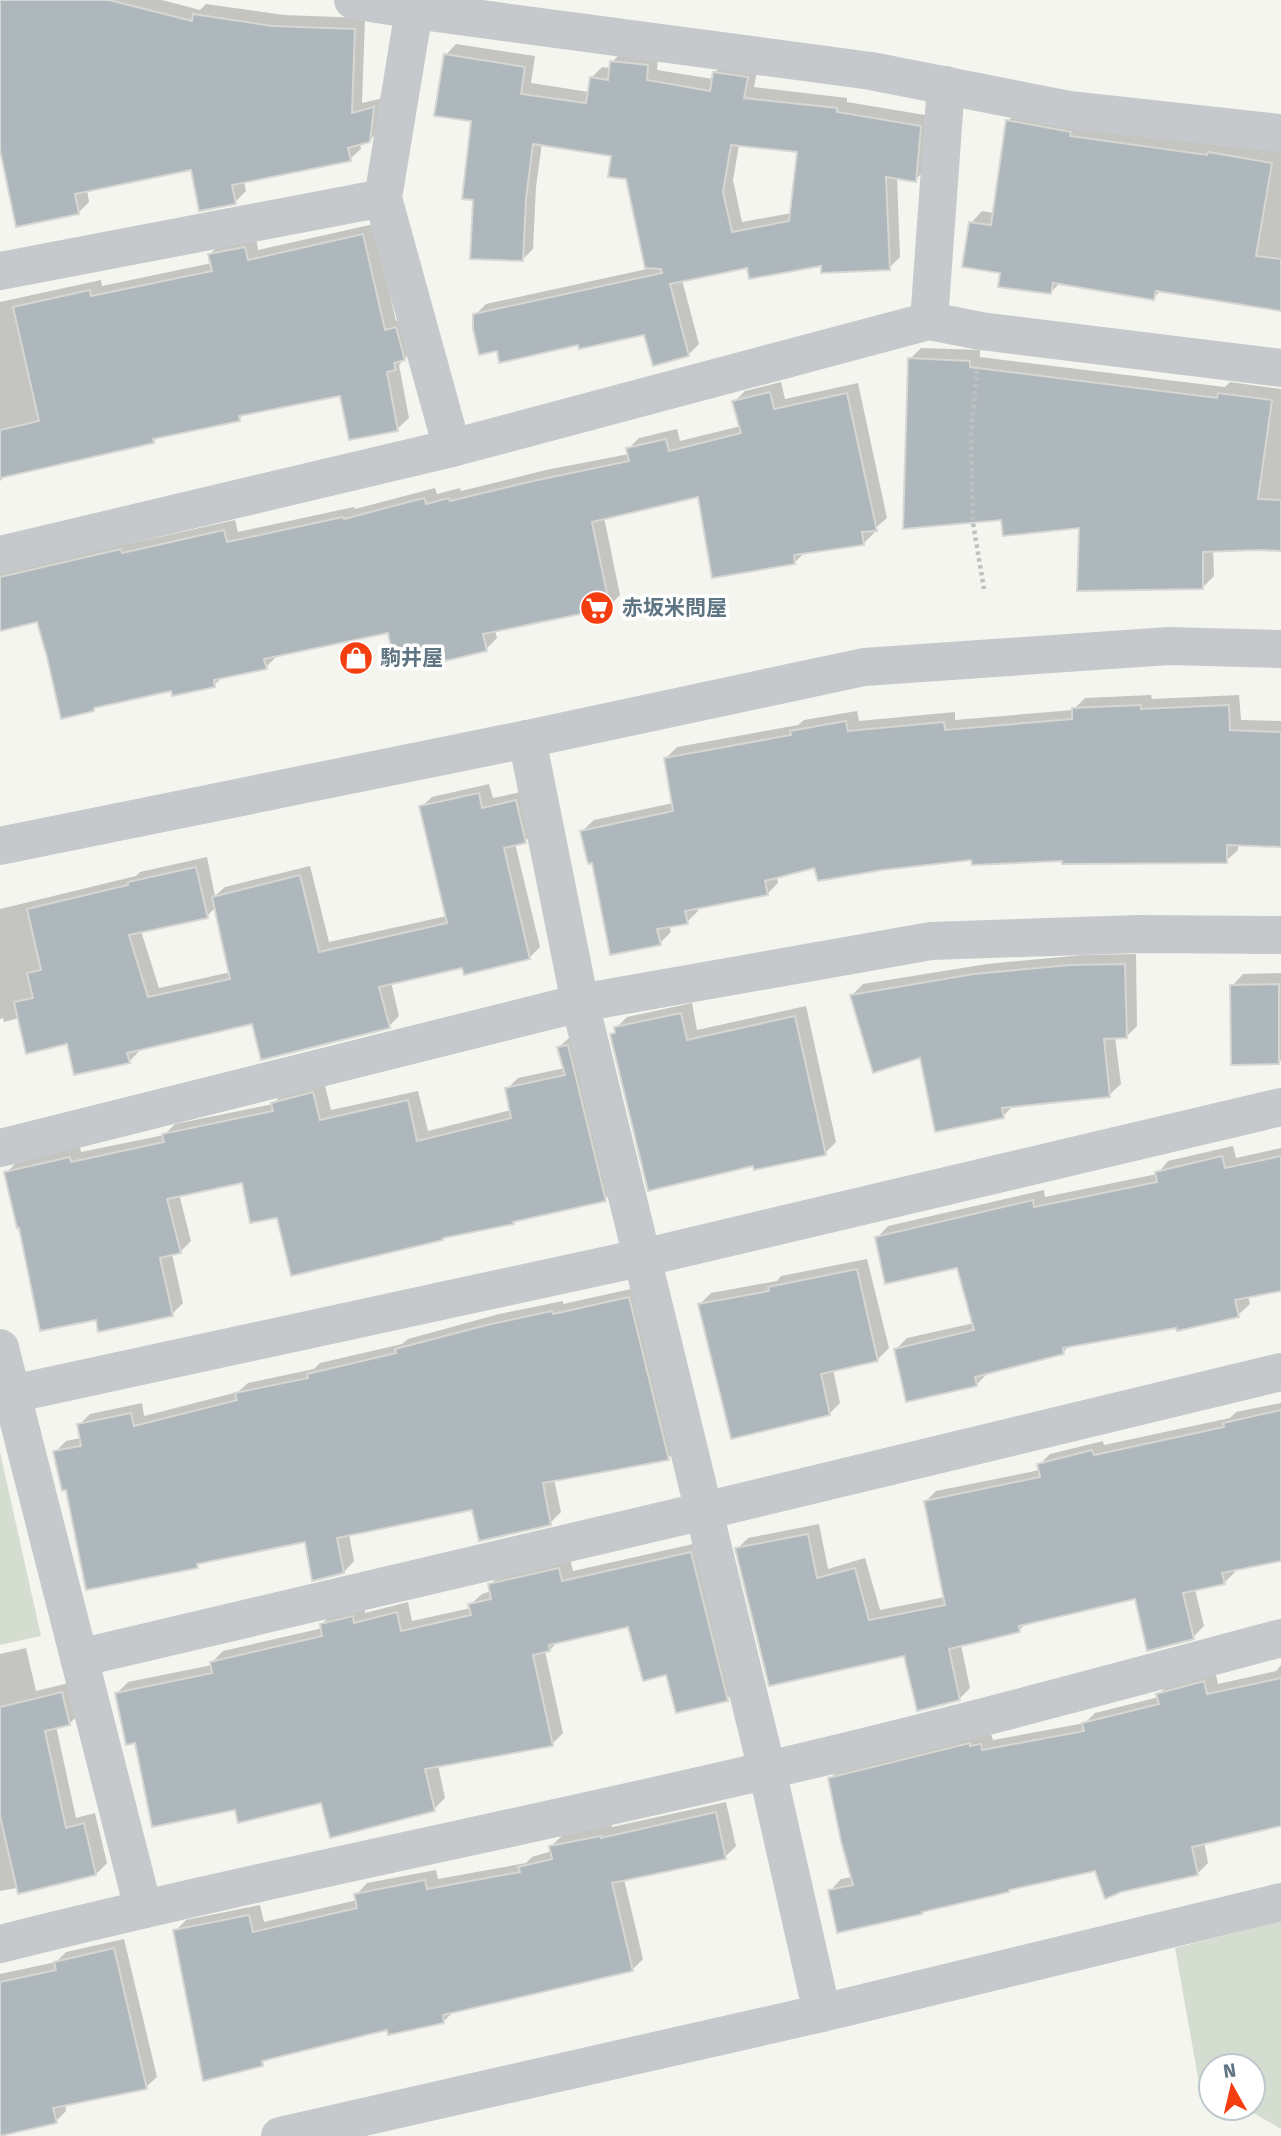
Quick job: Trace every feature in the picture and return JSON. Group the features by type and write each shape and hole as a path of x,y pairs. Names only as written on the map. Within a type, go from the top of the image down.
{"street":[{"path":"353,0 871,71 1069,110 1281,133"},
{"path":"414,10 383,198 452,449"},
{"path":"929,321 946,85"},
{"path":"0,271 383,198"},
{"path":"0,555 452,449 929,321 981,331 1281,368"},
{"path":"0,846 527,740 864,667 1170,646 1281,649"},
{"path":"527,740 580,1003 767,1770 822,2013"},
{"path":"0,1148 580,1003 931,941 1138,934 1281,935"},
{"path":"12,1394 642,1258 1281,1107"},
{"path":"0,1348 144,1908"},
{"path":"79,1658 1281,1372"},
{"path":"0,1944 144,1908 767,1770 986,1717 1281,1639"},
{"path":"279,2136 822,2013 1281,1902"}],"path":[{"path":"981,331 971,434 973,523 984,589"}],"shaded area":[{"path":"0,1452 41,1636 0,1645"},
{"path":"1281,1921 1281,2129 1267,2121 1267,2052 1197,2052 1197,2072 1175,1948"}],"building":[{"path":"0,0 109,0 192,21 193,14 272,26 355,29 352,113 374,107 370,142 348,148 351,161 232,185 236,204 199,211 191,170 75,194 79,214 16,227 0,150"},
{"path":"444,54 525,67 521,94 586,103 590,77 608,80 610,61 648,65 647,80 710,91 713,72 748,77 744,98 837,108 837,112 921,126 916,182 886,177 890,270 821,273 821,266 749,279 747,268 670,284 689,356 653,366 644,335 579,349 578,345 499,363 497,351 479,355 473,329 473,314 662,273 661,269 645,268 626,179 608,177 611,156 533,144 526,199 523,261 470,259 473,200 462,199 471,121 434,116","holes":["731,145 797,152 789,221 732,232 723,192"]},
{"path":"1006,120 1071,132 1070,136 1207,155 1208,152 1272,163 1256,256 1281,259 1281,311 1156,291 1154,300 1053,283 1051,294 998,287 1000,273 962,267 969,222 991,225"},
{"path":"363,234 385,330 396,327 405,360 394,363 396,370 387,372 398,431 349,440 340,396 239,416 240,421 153,439 154,443 0,478 0,430 39,421 13,307 90,290 91,296 212,271 208,254 245,247 248,260"},
{"path":"908,358 970,361 970,367 1217,398 1218,393 1272,400 1258,499 1281,500 1281,551 1203,552 1203,589 1077,591 1079,528 1003,536 1001,520 903,529"},
{"path":"770,392 774,409 847,393 877,531 862,532 864,545 794,555 795,564 712,578 698,497 592,522 610,608 483,634 487,651 432,664 431,661 395,669 388,633 264,659 267,669 214,680 215,687 172,696 171,691 94,708 94,711 61,719 37,622 0,631 0,577 121,549 122,553 224,530 227,542 343,517 344,519 424,498 426,504 449,498 450,501 629,461 626,448 666,439 669,451 741,433 732,401"},
{"path":"1141,705 1141,709 1229,705 1230,730 1281,732 1281,847 1227,845 1227,863 1062,864 1062,861 972,865 971,860 882,870 818,881 814,868 765,881 768,895 685,911 688,924 657,929 661,945 610,955 592,863 588,864 580,831 673,811 664,758 791,735 790,731 846,721 848,731 944,722 945,730 1072,719 1072,708"},
{"path":"479,793 482,808 516,800 526,843 504,848 530,959 464,975 462,968 379,987 390,1028 261,1060 252,1024 127,1053 130,1063 74,1075 67,1044 26,1054 14,1002 33,998 27,973 41,970 27,909 196,867 208,918 129,935 148,997 230,979 212,897 300,875 319,952 447,923 419,806"},
{"path":"1125,964 1127,1038 1104,1039 1110,1097 1002,1108 1004,1118 935,1132 920,1058 873,1073 850,995 974,974 1070,965"},
{"path":"1279,984 1279,1064 1231,1065 1230,985"},
{"path":"681,1013 687,1040 795,1016 826,1155 754,1170 753,1166 648,1191 610,1034 615,1033 614,1027"},
{"path":"568,1045 606,1201 291,1276 277,1218 250,1223 242,1183 167,1199 181,1253 160,1258 173,1316 98,1332 96,1320 40,1331 19,1228 4,1172 70,1157 71,1162 164,1142 162,1134 273,1111 271,1103 313,1092 320,1120 408,1100 417,1141 511,1118 505,1088 565,1075 557,1047"},
{"path":"1222,1156 1225,1168 1281,1156 1281,1291 1235,1300 1239,1317 1177,1331 1176,1328 1063,1348 1064,1354 975,1377 977,1386 906,1402 894,1349 974,1330 957,1268 885,1284 875,1237 1033,1200 1034,1207 1157,1182 1155,1172"},
{"path":"857,1269 878,1361 821,1374 830,1415 731,1439 698,1304 769,1291 768,1287"},
{"path":"629,1297 669,1460 543,1483 551,1525 479,1541 472,1510 337,1538 344,1573 312,1581 305,1542 197,1564 198,1568 86,1590 66,1490 62,1491 53,1451 81,1446 77,1424 131,1413 134,1426 237,1400 235,1393 308,1378 307,1374 396,1353 395,1349 487,1325"},
{"path":"1281,1410 1281,1561 1222,1573 1225,1584 1183,1593 1194,1639 1147,1651 1135,1599 1019,1626 1020,1632 949,1649 960,1700 917,1711 904,1656 769,1686 735,1548 808,1534 817,1578 855,1568 869,1620 945,1605 924,1501 1040,1477 1037,1464 1092,1450 1094,1455 1224,1427 1223,1423"},
{"path":"691,1552 728,1701 676,1713 666,1675 643,1681 628,1627 549,1645 550,1651 533,1655 553,1746 425,1769 435,1811 330,1838 321,1803 238,1823 235,1810 152,1827 135,1743 126,1745 115,1693 212,1673 210,1662 322,1636 320,1624 353,1616 354,1623 397,1612 401,1631 471,1615 468,1604 491,1599 488,1584 559,1568 562,1581"},
{"path":"1281,1678 1281,1826 1192,1847 1198,1875 1121,1892 1105,1899 1095,1871 837,1933 828,1890 853,1885 828,1778 970,1743 970,1746 981,1744 982,1750 1084,1731 1082,1723 1159,1704 1156,1694 1204,1681 1207,1694"},
{"path":"62,1692 70,1725 45,1731 66,1828 84,1823 96,1875 18,1894 0,1816 0,1707"},
{"path":"716,1812 726,1859 612,1883 633,1971 443,2015 444,2023 388,2035 387,2030 262,2061 263,2066 203,2081 173,1930 249,1915 253,1932 357,1908 354,1894 425,1880 427,1889 520,1872 518,1867 552,1859 549,1846 601,1838"},
{"path":"114,1948 147,2089 53,2108 57,2123 0,2136 0,1982 56,1970 54,1962"}],"place":[{"name":"赤坂米問屋","path":"597,608"},
{"name":"駒井屋","path":"356,658"}]}
